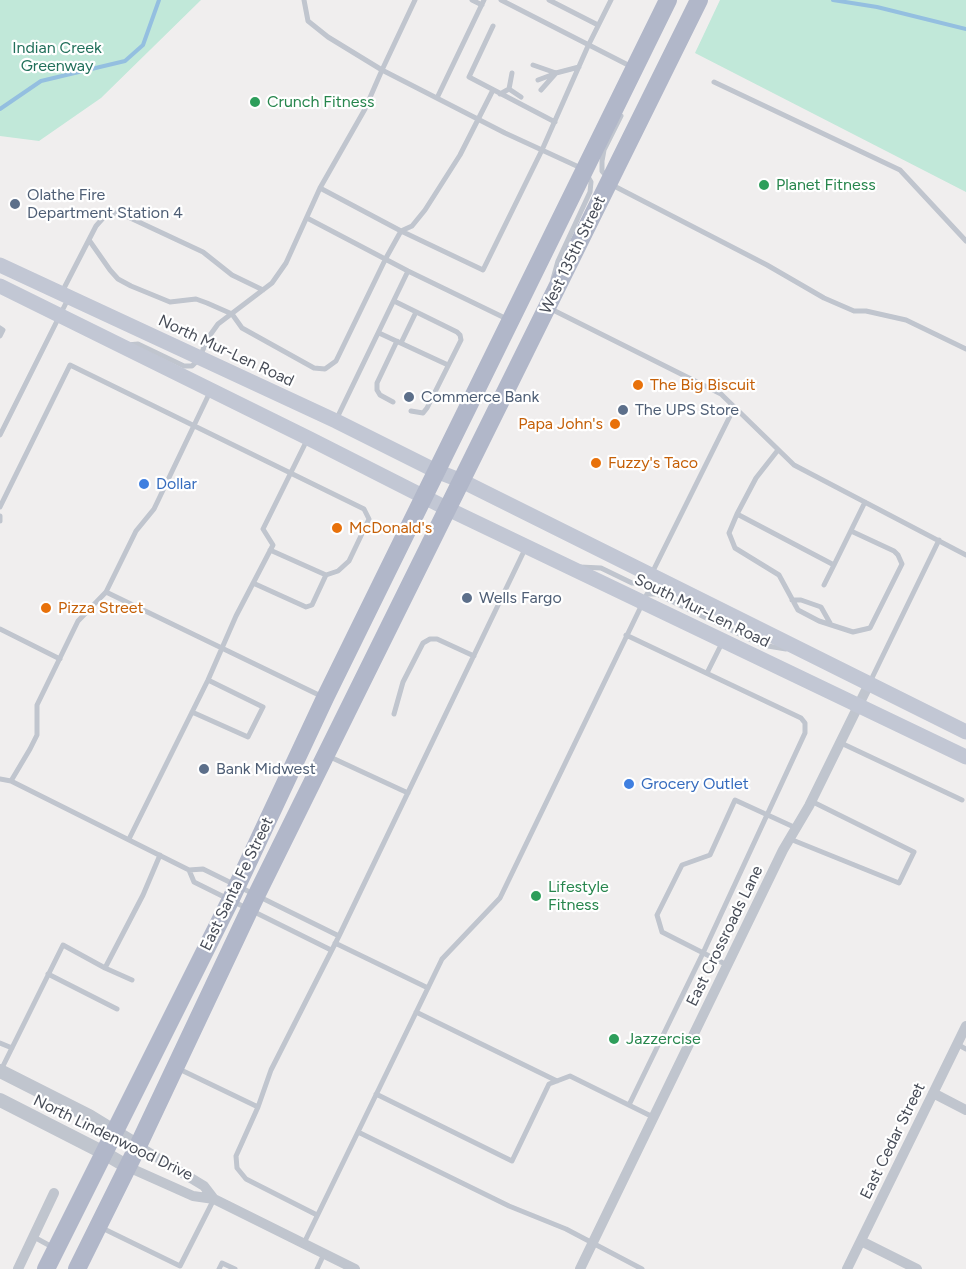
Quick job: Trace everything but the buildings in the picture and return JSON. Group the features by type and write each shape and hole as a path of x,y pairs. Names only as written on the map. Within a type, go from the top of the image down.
{"main road":[{"name":"West 135th Street","path":"448,509 699,0"},
{"name":"West 135th Street","path":"424,497 634,68 671,4"},
{"name":"North Mur-Len Road","path":"0,265 436,471"},
{"path":"0,286 424,497"},
{"name":"South Mur-Len Road","path":"436,471 462,481 966,732"},
{"name":"South Mur-Len Road","path":"424,497 966,757"},
{"name":"East Santa Fe Street","path":"46,1269 234,893 325,698 424,497"},
{"name":"East Santa Fe Street","path":"77,1269 128,1167 252,903 448,509"}],"street":[{"name":"East Crossroads Lane","path":"579,1269 727,965 869,684"},
{"name":"East Cedar Street","path":"847,1269 933,1094 962,1046 966,1026"},
{"name":"North Lindenwood Drive","path":"0,1072 89,1116 204,1186 214,1199"},
{"path":"933,1094 966,1110"},
{"name":"North Lindenwood Drive","path":"0,1100 128,1167 194,1196 214,1199 355,1269"},
{"path":"18,1269 54,1193"},
{"path":"861,1241 917,1269"}],"lane":[{"path":"304,0 308,21 382,70 585,170 591,182 590,192 553,276 551,300 721,394 794,465 966,555"},
{"path":"122,347 138,344 187,367 192,366 199,359 208,338 218,324 279,275 320,188 365,108 415,0"},
{"path":"437,98 483,2 472,0"},
{"path":"503,0 634,68"},
{"path":"549,0 598,25"},
{"path":"320,188 401,231 483,270 542,150 610,0"},
{"path":"493,26 470,77 555,122"},
{"path":"533,65 556,74"},
{"path":"538,80 579,67"},
{"path":"509,89 512,73"},
{"path":"542,90 556,74"},
{"path":"714,82 900,170 966,241"},
{"path":"500,94 517,87"},
{"path":"509,89 521,97"},
{"path":"89,240 118,279 170,302 196,299 231,314 242,328 314,368 325,369 336,361 401,231 412,226 460,155 493,90"},
{"path":"624,110 604,150 602,161 602,171 616,187 766,265 824,298 854,311 866,311 906,320 966,349"},
{"path":"0,435 3,423 59,315 89,240 104,217 115,213 126,216 203,252 232,275 263,290"},
{"path":"307,218 510,321"},
{"path":"336,422 408,271"},
{"path":"394,301 460,335 460,340 427,408 423,413 411,411"},
{"path":"393,402 380,395 377,383 416,312"},
{"path":"0,328 3,330 0,336"},
{"path":"379,333 448,365"},
{"path":"0,507 70,365 364,509 369,519 349,561 338,571 326,575 270,550"},
{"path":"11,781 36,735 37,705 78,621 106,592 136,531 153,509 211,390"},
{"path":"566,566 602,568 632,583 644,583 651,575 734,408"},
{"path":"129,839 273,545 263,529 308,438"},
{"path":"778,450 756,478 737,514 729,533 735,548 779,575 798,610 819,621 853,632 870,628 902,564 894,551 851,531"},
{"path":"824,585 865,502"},
{"path":"737,514 834,565"},
{"path":"869,684 939,540"},
{"path":"317,1215 246,1179 237,1168 236,1156 258,1107 271,1070 339,936 526,547"},
{"path":"253,583 306,608 312,604 326,575"},
{"path":"106,592 325,698"},
{"path":"303,1243 442,959 500,898 647,594 657,594 762,645 809,654"},
{"path":"792,600 801,600 821,607 830,623"},
{"path":"0,629 60,658"},
{"path":"626,635 801,718 805,723 806,733 629,1105"},
{"path":"394,714 403,682 423,644 430,639 437,639 474,656"},
{"path":"707,673 723,641"},
{"path":"192,712 248,737 263,707 208,680"},
{"path":"841,743 962,800"},
{"path":"326,755 408,793"},
{"path":"0,779 11,781 189,870 202,869 234,893 331,950"},
{"path":"727,965 662,932 657,915 682,865 710,855 735,800 796,828"},
{"path":"790,839 899,883 914,852 811,801"},
{"path":"105,968 143,895 160,855"},
{"path":"189,870 194,882 234,893 252,903 339,936"},
{"path":"335,943 428,988"},
{"path":"0,1072 63,945 132,980"},
{"path":"48,974 117,1009"},
{"path":"416,1012 557,1081"},
{"path":"0,1043 12,1048"},
{"path":"175,1067 258,1107"},
{"path":"376,1094 512,1161 549,1084 570,1076 653,1117"},
{"path":"358,1132 509,1206 560,1226 642,1269"},
{"path":"98,1227 174,1267 180,1266 214,1199"},
{"path":"34,1237 56,1249"},
{"path":"317,1269 324,1254"},
{"path":"219,1269 222,1263 235,1269"}],"green space":[{"name":"Indian Creek Greenway","path":"0,0 201,0 101,98 39,141 0,136"},
{"path":"720,0 966,0 966,192 695,53"}],"waterway":[{"path":"0,109 41,81 125,61 143,45 159,0"},
{"path":"833,0 877,7 966,29"}],"place":[{"name":"Crunch Fitness","path":"255,102"},
{"name":"Planet Fitness","path":"764,185"},
{"name":"Olathe Fire Department Station 4","path":"15,204"},
{"name":"The Big Biscuit","path":"638,385"},
{"name":"Commerce Bank","path":"409,397"},
{"name":"The UPS Store","path":"623,410"},
{"name":"Papa John's","path":"615,424"},
{"name":"Fuzzy's Taco","path":"596,463"},
{"name":"Dollar","path":"144,484"},
{"name":"McDonald's","path":"337,528"},
{"name":"Wells Fargo","path":"467,598"},
{"name":"Pizza Street","path":"46,608"},
{"name":"Bank Midwest","path":"204,769"},
{"name":"Grocery Outlet","path":"629,784"},
{"name":"Lifestyle Fitness","path":"536,896"},
{"name":"Jazzercise","path":"614,1039"}]}
